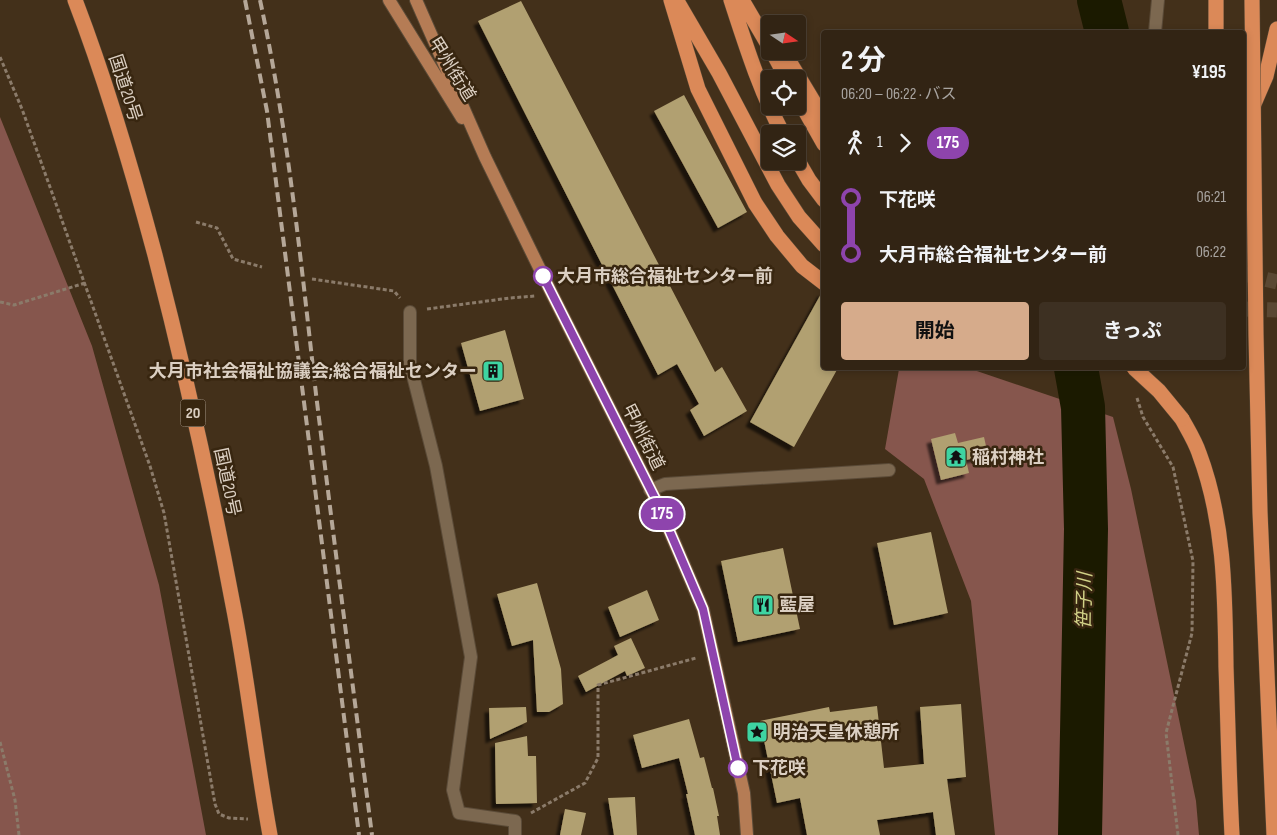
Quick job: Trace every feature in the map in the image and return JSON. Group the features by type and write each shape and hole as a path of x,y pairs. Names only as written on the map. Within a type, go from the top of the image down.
{"highway":[{"name":"国道20号","path":"75,0 89,36 132,171 175,333 234,606 270,835"},
{"path":"670,0 698,89 755,203 777,236 802,266 821,281"},
{"path":"677,0 719,73 778,185 799,217 821,242"},
{"path":"730,0 757,77 778,125"},
{"path":"742,0 761,33"},
{"path":"748,0 761,19"},
{"path":"1216,0 1216,30"},
{"path":"1252,0 1260,512 1274,835"},
{"path":"1246,121 1266,76 1277,29"},
{"path":"788,60 821,114"},
{"path":"806,112 821,139"},
{"path":"804,170 821,196"},
{"path":"1136,370 1159,391 1182,419 1199,452 1211,490 1219,529 1224,576 1232,835"}],"main road":[{"name":"甲州街道","path":"389,0 485,157"},
{"name":"甲州街道","path":"416,0 485,157 650,490 703,609 744,793 747,835"}],"street":[{"path":"1155,30 1158,0"},
{"path":"410,312 410,364 436,466 471,657 452,790 459,813 516,821 515,835"},
{"path":"650,490 665,484 889,470"}],"path":[{"path":"0,57 22,109 85,283 150,466 164,513 219,814 229,818 266,818"},
{"path":"196,222 217,228 232,259 262,267"},
{"path":"312,279 394,292 410,312 510,298"},
{"path":"0,302 14,305 85,283"},
{"path":"1137,391 1137,399 1143,417 1173,467 1193,561 1192,634 1166,733 1178,835"},
{"path":"516,821 585,782 598,758 598,685 696,657"},
{"path":"0,742 14,800 19,835"}],"shaded area":[{"path":"0,117 92,346 159,585 206,835 0,835"},
{"path":"899,370 974,370 1113,417 1131,489 1196,801 1199,835 995,835 971,601 924,479 885,449"}],"building":[{"path":"521,1 715,372 722,367 747,411 704,436 690,410 699,404 677,364 658,375 478,21"},
{"path":"684,95 747,212 718,228 654,111"},
{"path":"821,294 821,370 837,370 794,447 750,422"},
{"name":"大月市社会福祉協議会;総合福祉センター","path":"505,330 524,399 480,411 461,343"},
{"name":"稲村神社","path":"955,433 958,443 984,437 988,455 966,460 969,473 941,480 931,439"},
{"path":"931,532 948,613 894,625 877,543"},
{"path":"783,548 800,629 738,642 721,561"},
{"path":"537,583 561,669 563,704 549,712 537,712 533,640 512,646 497,594"},
{"path":"647,590 659,620 620,637 608,607"},
{"path":"631,638 645,668 627,676 625,671 586,692 578,676 618,655 614,646"},
{"path":"961,704 966,777 947,779 955,835 936,835 933,812 877,820 880,835 807,835 800,798 777,803 760,721 829,707 830,712 877,706 884,768 924,764 920,707"},
{"path":"526,707 527,722 490,739 489,708"},
{"path":"689,719 700,758 704,757 713,788 719,816 717,816 720,835 695,835 679,758 642,768 633,735"},
{"path":"527,736 528,756 536,756 537,803 496,804 495,743"},
{"path":"635,797 637,835 614,835 608,798"},
{"path":"565,809 586,813 581,835 560,835"}],"waterway":[{"name":"笹子川","path":"1099,0 1106,30"},
{"name":"笹子川","path":"1076,370 1083,407 1086,529 1080,835"}],"tunnel":[{"path":"1246,274 1277,282"},
{"path":"1246,309 1277,310"}],"railway":[{"path":"245,0 267,111 359,835"},
{"path":"260,0 270,49 293,197 372,835"}],"bus line":[{"name":"175","path":"543,276 658,504 703,609 738,768"}],"place":[{"name":"大月市総合福祉センター前","path":"543,276"},
{"name":"大月市社会福祉協議会;総合福祉センター","path":"493,371"},
{"name":"稲村神社","path":"956,457"},
{"name":"藍屋","path":"763,605"},
{"name":"明治天皇休憩所","path":"757,732"},
{"name":"下花咲","path":"738,768"}]}
